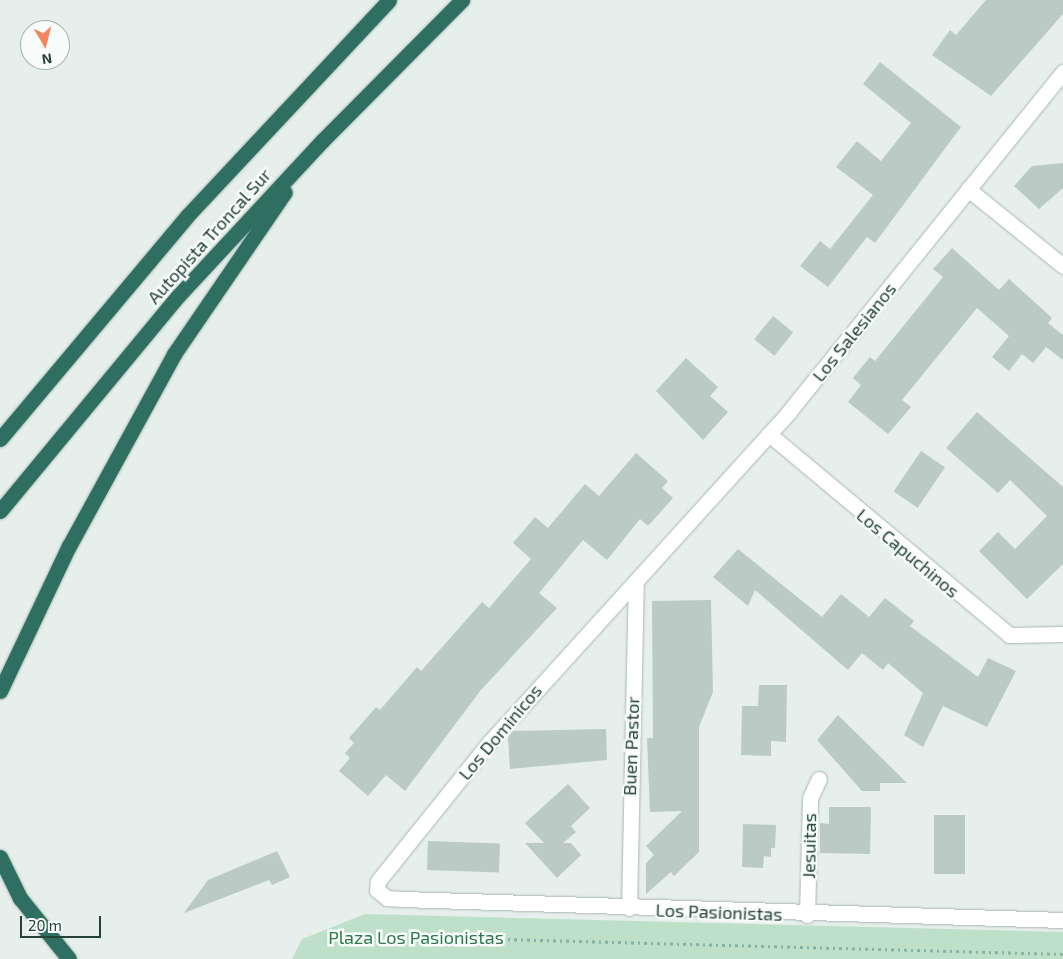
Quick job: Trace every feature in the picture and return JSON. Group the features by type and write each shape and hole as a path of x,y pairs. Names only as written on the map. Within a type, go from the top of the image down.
{"highway":[{"name":"Autopista Troncal Sur","path":"0,439 188,215 389,0"},
{"name":"Autopista Troncal Sur","path":"0,511 172,304 322,140 462,0"},
{"path":"0,691 69,546 174,354 322,140"},
{"path":"0,857 20,898 69,959"}],"street":[{"name":"Los Salesianos","path":"636,584 769,434 1063,72"},
{"path":"968,189 1063,266"},
{"name":"Los Capuchinos","path":"769,434 984,617 1010,635 1063,634"},
{"name":"Los Dominicos","path":"377,890 378,881 489,743 636,584"},
{"name":"Buen Pastor","path":"630,908 636,584"},
{"name":"Jesuitas","path":"807,915 810,798 819,779"},
{"name":"Los Pasionistas","path":"377,890 387,898 402,899 807,915 1063,920"}],"path":[{"path":"391,936 1063,954"}],"green space":[{"name":"Plaza Los Pasionistas","path":"365,914 1063,932 1063,959 292,959 302,939"}],"building":[{"path":"986,0 1063,0 1063,14 991,96 932,55 950,30 956,35"},
{"path":"880,62 961,127 875,243 867,237 828,287 800,266 820,241 830,249 873,195 836,167 857,141 881,161 911,123 863,84"},
{"path":"1063,163 1063,188 1039,209 1014,186 1032,166"},
{"path":"952,248 999,290 1009,279 1052,318 1048,323 1063,335 1063,360 1046,347 1033,363 1022,354 1009,371 992,357 1009,336 977,308 902,400 911,407 888,434 848,402 861,385 853,378 870,357 875,361 943,277 933,269"},
{"path":"773,316 793,332 774,356 754,339"},
{"path":"686,358 718,387 710,396 728,412 703,440 656,391"},
{"path":"977,412 1063,487 1063,564 1027,599 979,551 998,532 1015,549 1047,516 1010,480 998,493 946,448"},
{"path":"921,451 945,467 918,508 894,492"},
{"path":"636,453 668,481 662,488 673,498 648,526 640,519 607,560 583,540 539,593 557,608 481,690 405,791 386,775 368,796 339,771 350,758 345,753 354,743 349,738 376,707 380,710 417,667 421,671 482,602 489,608 531,559 513,543 535,517 548,528 585,484 599,496"},
{"path":"738,549 822,617 841,594 869,617 885,598 914,621 910,626 978,677 988,658 1016,671 987,727 943,706 923,747 904,735 923,693 888,663 883,670 862,653 848,670 755,590 748,606 713,577"},
{"path":"711,600 713,692 699,727 699,852 674,876 671,872 646,894 646,863 654,855 646,846 682,811 650,812 647,738 653,738 652,601"},
{"path":"759,685 787,685 786,742 771,741 771,756 741,755 742,706 758,706"},
{"path":"838,715 907,783 880,783 880,791 862,791 817,740"},
{"path":"606,729 607,760 510,769 508,736 512,731"},
{"path":"568,784 590,808 571,826 576,832 563,843 571,843 581,855 557,878 525,843 544,843 525,823"},
{"path":"829,807 871,807 870,854 820,853 820,823 829,824"},
{"path":"934,815 965,815 965,874 934,874"},
{"path":"743,824 776,825 775,848 771,848 771,857 764,856 763,868 742,867"},
{"path":"428,841 500,844 499,872 427,870"},
{"path":"277,851 290,877 272,885 269,880 184,913 208,880"}]}
